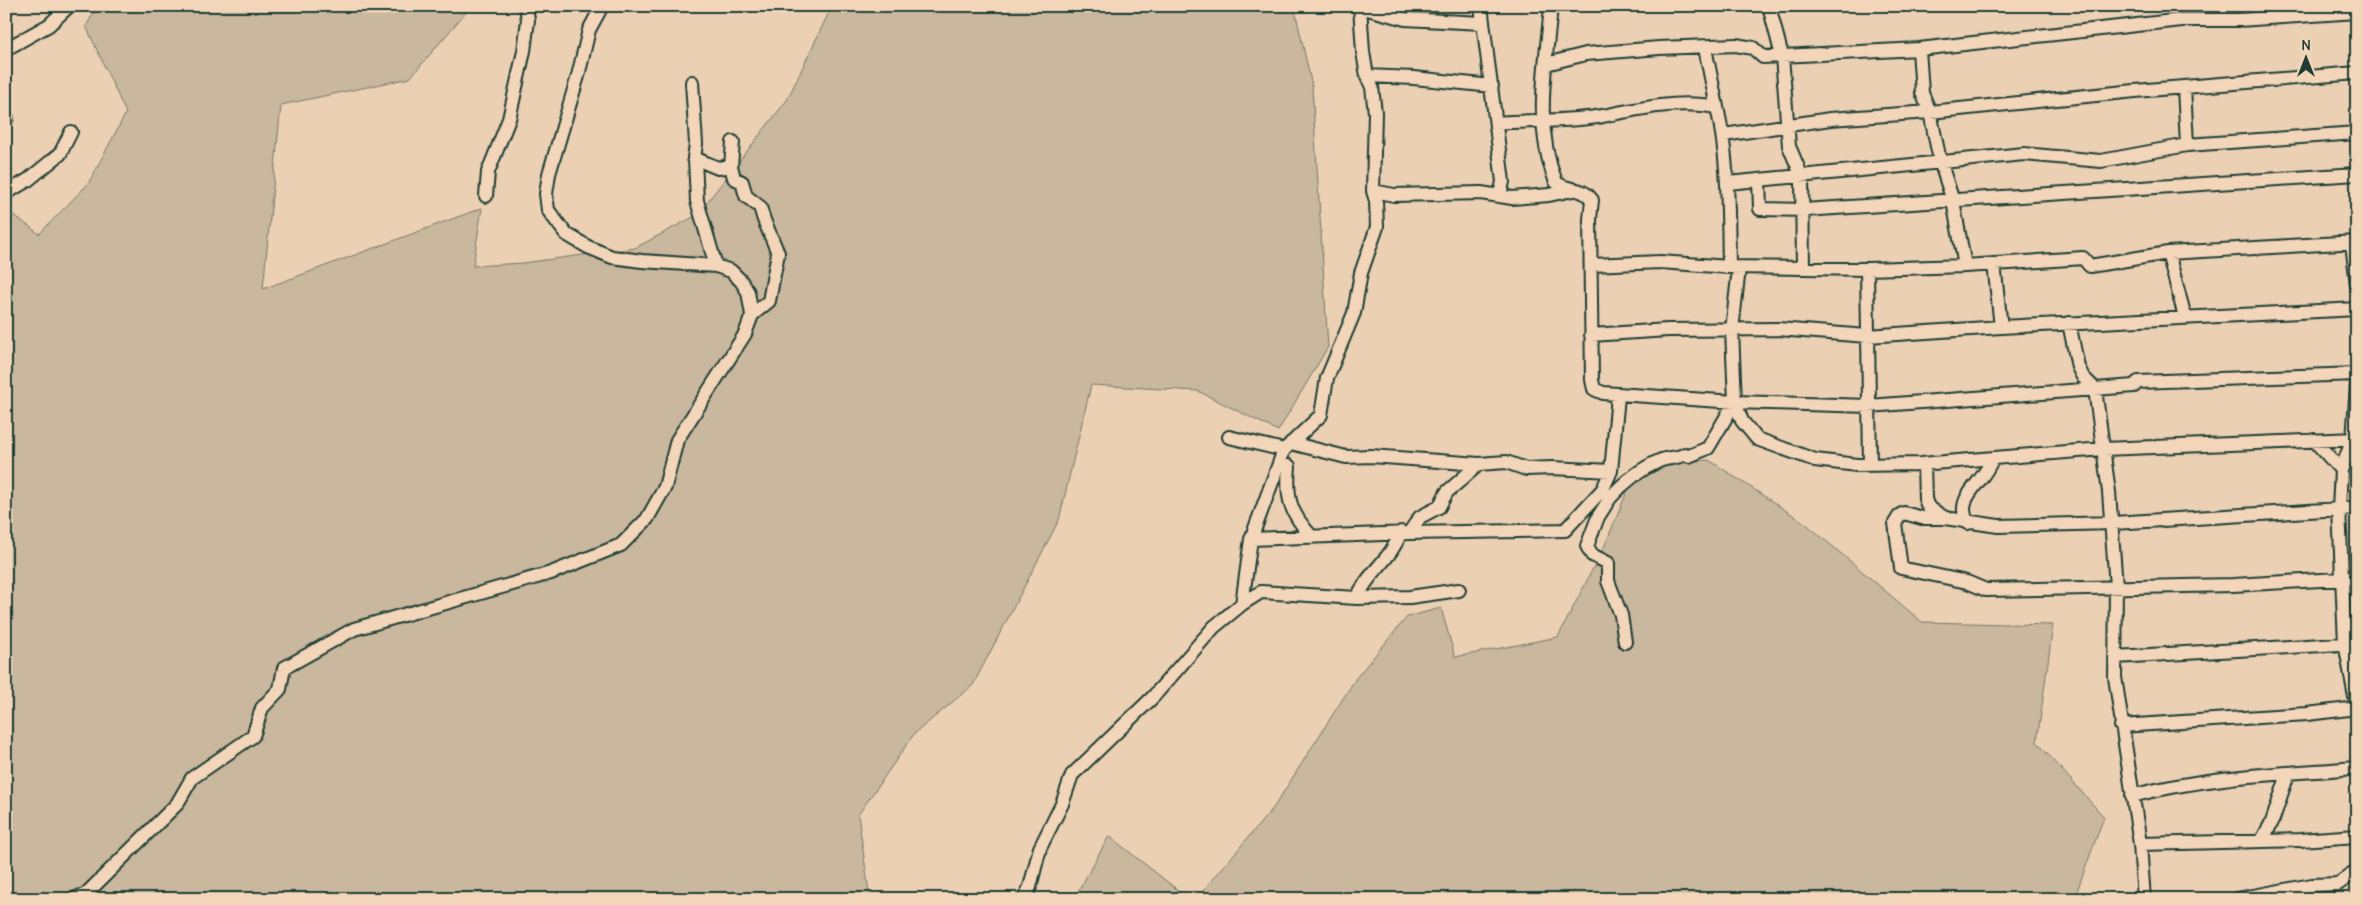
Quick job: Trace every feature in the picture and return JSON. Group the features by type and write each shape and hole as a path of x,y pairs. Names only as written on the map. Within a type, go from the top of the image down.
{"street":[{"path":"6,49 49,25 69,6"},
{"path":"486,196 488,172 509,119 524,51 528,20 526,6"},
{"path":"602,6 589,30 576,85 549,174 546,194 548,210 566,234 588,247 612,257 716,266 731,271 748,292 752,315"},
{"path":"1242,604 1251,539 1274,478 1291,446 1321,416 1327,378 1354,313 1361,273 1376,227 1376,201 1373,191 1375,113 1372,87 1367,76 1363,52 1360,6 1405,19 1482,23"},
{"path":"1481,6 1503,182 1498,194"},
{"path":"1552,6 1542,91 1542,120 1556,182 1561,186 1584,191 1592,200 1590,219 1592,264 1591,334 1592,380 1594,389 1618,396 1869,406 2134,386 2138,382 2357,374"},
{"path":"1769,6 1782,56 1786,126 1792,156 1802,177 1804,210 1803,268"},
{"path":"2238,6 2239,20"},
{"path":"1546,64 1586,54 1660,48 1748,46 1753,48 1760,56 1919,49 2182,20 2239,20 2357,12"},
{"path":"1705,48 1724,135 1734,268 1732,330 1735,402 1742,421 1757,439 1816,460 1870,465 1924,464 2103,449 2355,439"},
{"path":"1919,49 1922,93 1930,112 1940,162 1953,201 1965,266"},
{"path":"1724,135 1830,119 1930,112 2184,87 2357,73"},
{"path":"1367,76 1395,76 1492,86"},
{"path":"692,82 697,201 716,266"},
{"path":"2184,87 2187,145"},
{"path":"1496,123 1603,116 1657,106 1694,103 1717,107"},
{"path":"6,193 28,180 60,154 71,132"},
{"path":"1728,183 2024,154 2101,161 2187,145 2357,133"},
{"path":"74,899 86,894 177,804 192,778 253,736 262,708 280,689 284,668 354,629 551,573 621,544 647,519 665,488 677,440 733,355 752,315 769,301 778,253 760,207 746,196 742,182 734,178 731,166 733,142"},
{"path":"695,159 718,168 731,166"},
{"path":"1759,180 1760,210 1804,210 2357,174"},
{"path":"1373,191 1394,195 1498,194 1512,198 1548,195 1575,189"},
{"path":"1592,264 1660,262 1734,268 1867,269 1965,266 2083,258 2090,266 2168,253 2354,242 2357,285"},
{"path":"2168,253 2185,317"},
{"path":"1994,264 2001,327"},
{"path":"1867,269 1870,465"},
{"path":"1591,334 1778,329 1867,336 2070,323 2357,309"},
{"path":"2070,323 2078,367 2083,377 2095,389 2113,523 2116,587 2114,657 2121,726 2140,844 2144,899"},
{"path":"2121,726 2307,714 2357,708 2351,643 2342,579 2339,509 2341,470 2355,439 2357,385"},
{"path":"1618,396 1611,471 1606,495 1587,546 1592,554 1608,563 1608,581 1621,615 1625,642"},
{"path":"1251,539 1405,532 1565,530 1606,495 1659,461 1673,457 1680,458 1686,454 1689,456 1708,448 1735,402"},
{"path":"1229,437 1291,446 1346,457 1371,456 1479,464 1506,462 1526,469 1552,468 1611,471"},
{"path":"2314,440 2341,470"},
{"path":"1291,446 1287,490 1296,520 1312,537"},
{"path":"1968,523 1962,512 1962,505 1980,481 1992,459"},
{"path":"1357,598 1362,587 1395,548 1405,532 1420,517 1439,507 1447,492 1479,464"},
{"path":"1924,464 1925,500 1928,507 1945,518"},
{"path":"1274,478 1289,466"},
{"path":"2357,508 2113,523 1998,526 1968,523 1945,518 1922,518 1904,513 1896,518 1895,524 1901,568 1968,582 1986,590 2233,585 2357,578"},
{"path":"1024,899 1030,887 1040,848 1062,804 1072,776 1153,697 1214,627 1242,604 1261,592 1357,598 1410,597 1459,590"},
{"path":"2114,657 2351,643"},
{"path":"2132,796 2168,786 2357,768"},
{"path":"2262,840 2272,822 2288,774"},
{"path":"2140,844 2300,840 2357,836"},
{"path":"2237,899 2312,885 2338,884 2352,875"}],"shaded area":[{"path":"98,6 471,6 410,78 281,105 263,289 482,208 473,266 523,263 635,248 697,215 787,100 832,6 1294,6 1312,86 1328,347 1278,431 1198,391 1091,385 1059,520 973,685 914,734 858,815 870,899 6,899 6,209 39,234 88,184 126,113 86,26"},
{"path":"1709,460 1805,523 1922,622 2053,625 2037,742 2104,817 2074,899 1196,899 1274,807 1356,678 1407,617 1441,608 1455,657 1558,637 1605,545 1638,465"},
{"path":"1109,836 1189,899 1074,899"}]}
